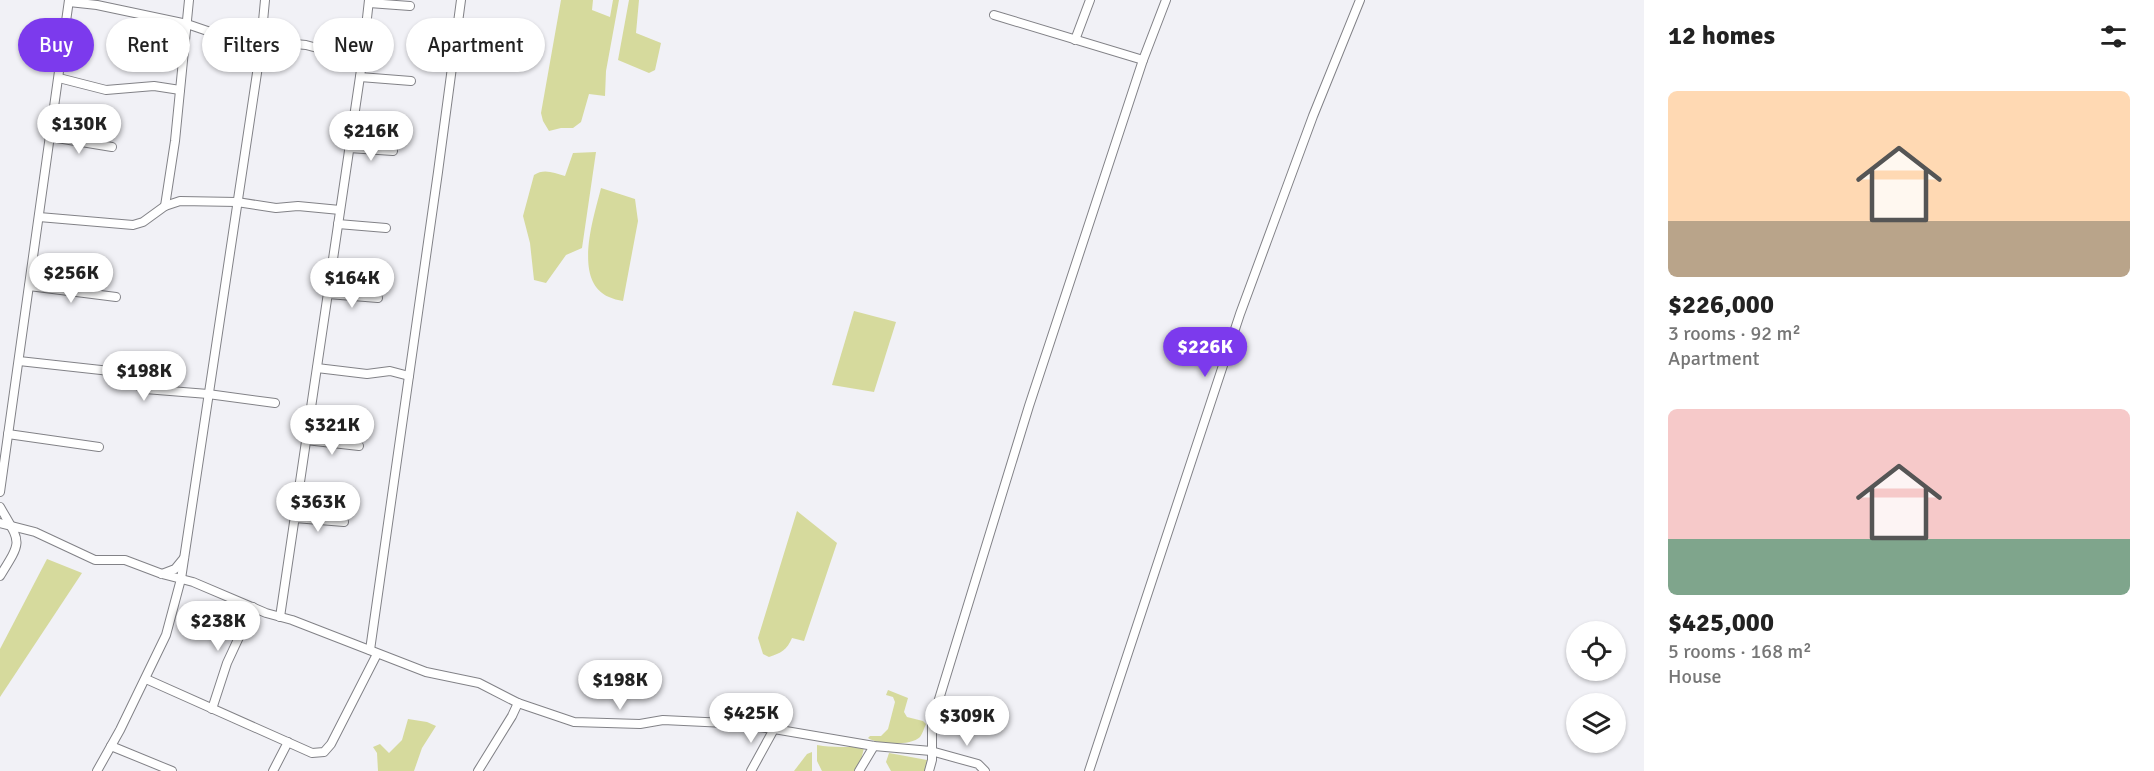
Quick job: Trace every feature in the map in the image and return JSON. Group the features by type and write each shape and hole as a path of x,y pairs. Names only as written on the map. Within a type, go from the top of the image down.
{"street":[{"path":"188,18 189,0"},
{"path":"263,18 264,0"},
{"path":"458,18 461,0"},
{"path":"1076,40 1090,0"},
{"path":"929,771 934,714 1029,406 1143,60 1166,0"},
{"path":"1089,771 1240,314 1313,116 1360,0"},
{"path":"0,492 69,1 159,18"},
{"path":"367,18 369,2 410,6"},
{"path":"994,15 1143,60"},
{"path":"165,206 182,72"},
{"path":"97,771 146,679 166,635 182,579 256,72"},
{"path":"280,617 361,72"},
{"path":"146,679 312,753 324,752 331,744 373,652 451,72"},
{"path":"360,77 411,81"},
{"path":"59,78 106,90 154,86 180,90"},
{"path":"51,137 112,147"},
{"path":"349,148 393,151"},
{"path":"39,217 133,225 143,222 165,206 180,201 237,202 276,208 298,206 340,210"},
{"path":"338,224 386,228"},
{"path":"30,286 116,297"},
{"path":"328,294 378,298"},
{"path":"19,360 110,371 145,389 275,403"},
{"path":"317,368 367,374 390,371 409,376"},
{"path":"8,434 99,447"},
{"path":"306,440 359,446"},
{"path":"0,507 12,527 17,548 0,576"},
{"path":"295,518 344,522"},
{"path":"0,523 35,532 95,560 125,560 162,574 193,582 426,672 479,683 518,704 574,722 640,724 663,720 726,723 874,746 931,751 978,764 986,771"},
{"path":"162,574 175,569 185,557"},
{"path":"212,709 227,663 253,607"},
{"path":"478,771 518,704"},
{"path":"751,771 774,729"},
{"path":"273,771 288,742"},
{"path":"111,746 172,771"},
{"path":"859,771 874,746"}],"green space":[{"path":"561,0 593,0 592,10 610,17 613,0 619,0 606,71 605,96 589,94 581,122 573,128 549,131 541,113"},
{"path":"629,0 639,0 636,33 661,43 655,70 649,73 618,60"},
{"path":"596,152 582,248 566,255 546,283 534,280 530,243 523,216 534,175 545,171 565,176 573,153"},
{"path":"601,188 635,199 638,221 623,301 609,297 598,289 591,277 588,263 588,247"},
{"path":"854,311 896,322 874,392 832,385"},
{"path":"797,511 837,543 804,641 792,638 783,650 769,657 763,654 758,638"},
{"path":"47,559 82,573 0,697 0,649"},
{"path":"888,690 908,698 904,712 907,717 926,724 920,737 916,740 894,744 868,738 881,736 888,729 895,702 893,697 886,695"},
{"path":"408,719 436,726 422,748 414,771 378,771 377,753 373,747 380,744 389,753 402,740"},
{"path":"817,745 864,748 861,760 854,771 822,771 817,761"},
{"path":"812,752 812,771 794,771 807,754"},
{"path":"889,753 927,760 925,771 891,771 886,762"}]}
